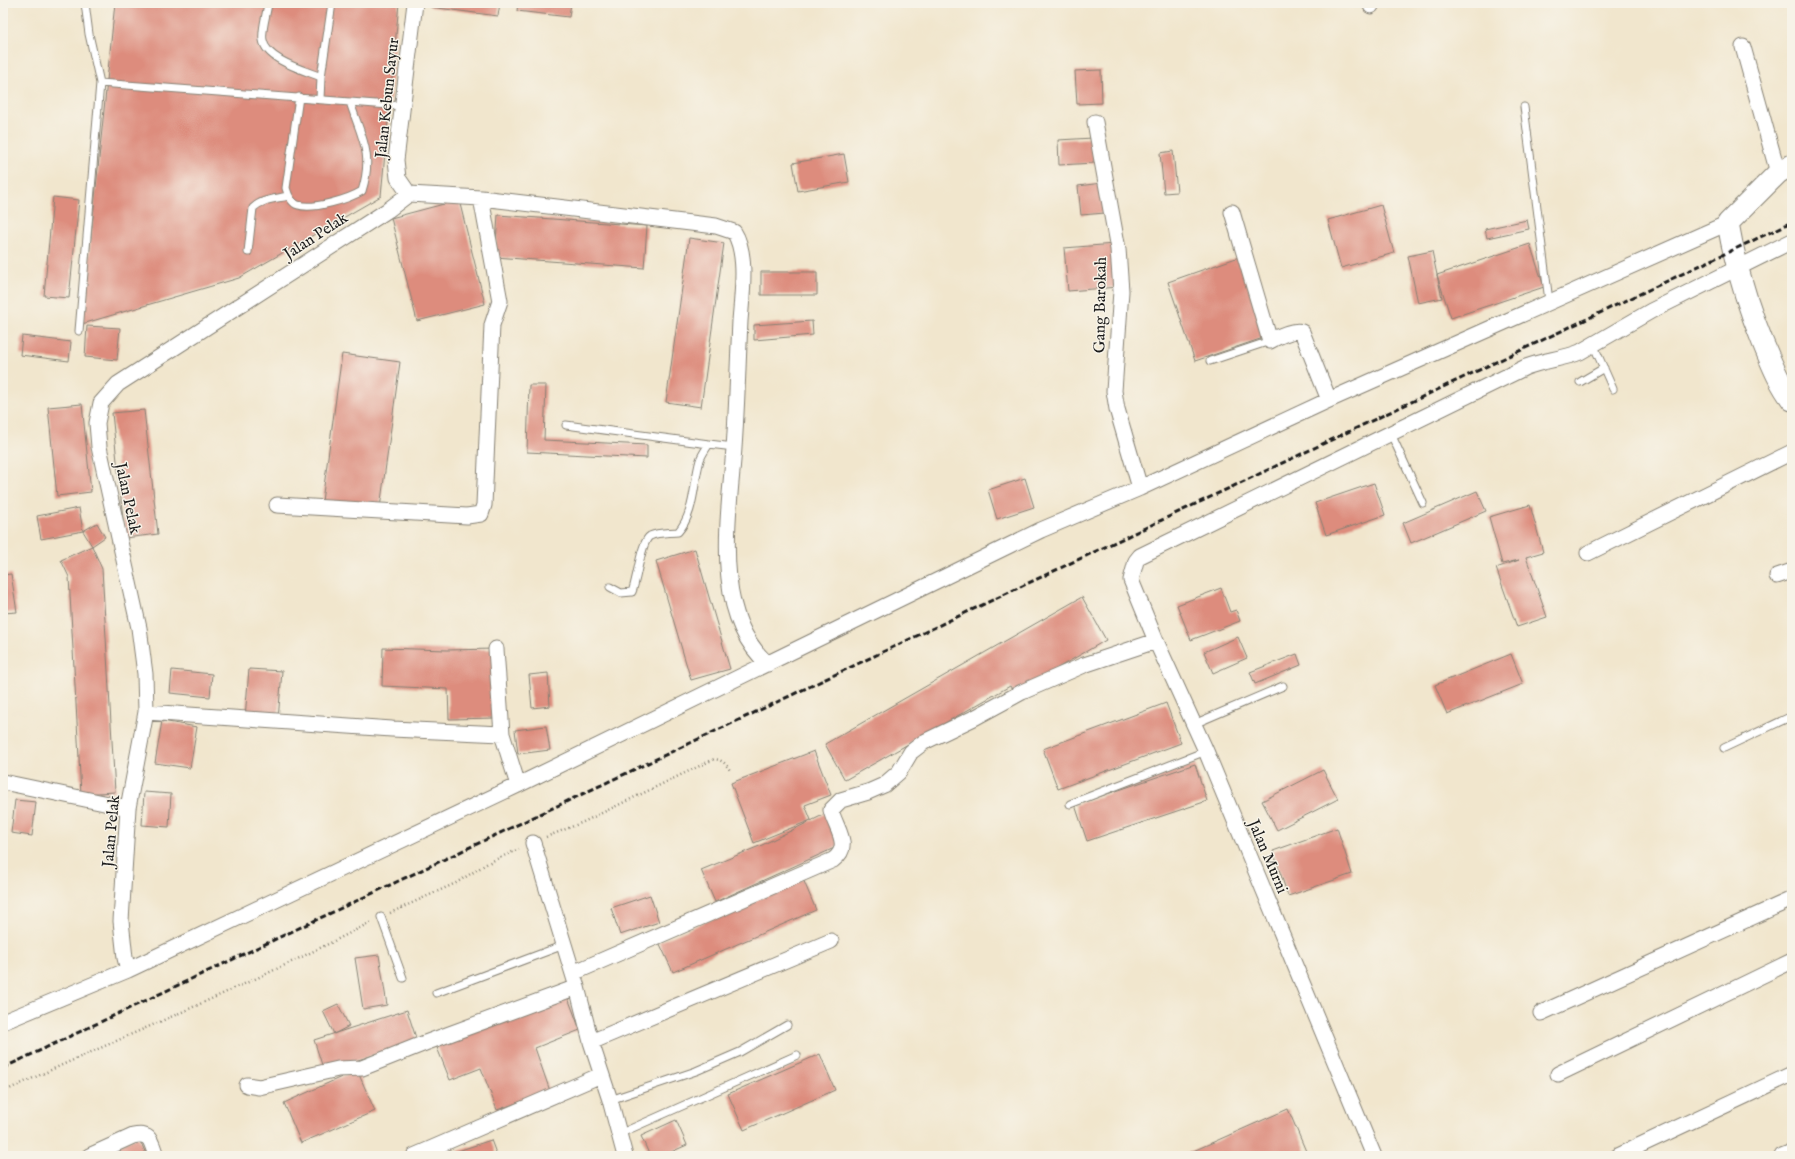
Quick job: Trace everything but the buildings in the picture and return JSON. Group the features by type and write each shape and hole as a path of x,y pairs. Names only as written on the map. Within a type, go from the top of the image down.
{"main road":[{"path":"1785,169 1728,222 1732,250 1747,304 1770,360 1792,400"}],"street":[{"name":"Jalan Kebun Sayur","path":"409,194 398,178 396,160 415,3"},
{"path":"1743,47 1785,169"},
{"name":"Gang Barokah","path":"1095,122 1118,249 1121,291 1114,390 1117,409 1140,488"},
{"path":"409,194 481,198 716,226 734,232 740,246 743,275 734,447 729,505 729,579 738,621 748,641 758,655 768,664"},
{"name":"Jalan Pelak","path":"128,970 125,958 121,922 128,808 146,712 145,674 139,628 99,447 97,423 101,403 118,384 381,214 409,194"},
{"path":"276,505 467,516 481,514 484,505 492,325 500,301 481,198"},
{"path":"1232,212 1270,340 1298,331 1302,332 1329,400"},
{"path":"3,1022 128,970 518,785 1041,530 1140,488 1329,400 1728,222"},
{"path":"1393,439 1526,367 1540,361 1570,356 1594,348 1651,311 1792,241"},
{"name":"Jalan Murni","path":"1374,1156 1206,751 1156,641 1131,580 1133,570 1140,556 1393,439"},
{"path":"1588,553 1792,452"},
{"path":"1777,576 1792,571"},
{"path":"247,1085 259,1087 338,1069 362,1068 575,980 833,860 840,854 843,847 831,810 835,804 841,800 868,792 884,784 899,772 911,752 924,742 976,717 1022,692 1084,666 1156,641"},
{"path":"496,649 502,734 518,785"},
{"path":"146,712 392,730 502,734"},
{"path":"3,782 128,808"},
{"path":"533,843 575,980 591,1042 610,1100 625,1156"},
{"path":"1541,1013 1792,899"},
{"path":"591,1042 831,941"},
{"path":"1558,1074 1792,961"},
{"path":"1617,1156 1792,1074"},
{"path":"414,1156 601,1075"},
{"path":"89,1156 140,1134 145,1135 150,1139 156,1156"},
{"path":"1782,1156 1792,1152"}],"lane":[{"path":"79,331 100,83 89,34 85,3"},
{"path":"268,3 262,39 266,48 274,57 321,77"},
{"path":"320,99 321,77 332,3"},
{"path":"100,83 402,106"},
{"path":"299,97 286,188 288,196 297,205 312,206 352,197 362,191 367,167 367,154 350,102"},
{"path":"1524,107 1549,301"},
{"path":"248,252 253,208 257,203 288,196"},
{"path":"1210,361 1270,340"},
{"path":"1594,348 1613,389"},
{"path":"1580,382 1602,365"},
{"path":"566,425 734,447"},
{"path":"1393,439 1400,457 1423,503"},
{"path":"610,587 621,593 632,592 636,583 643,546 646,539 658,533 678,532 683,526 694,495 700,461 709,444"},
{"path":"1194,724 1283,686"},
{"path":"1724,748 1792,716"},
{"path":"1070,804 1206,751"},
{"path":"381,919 403,978"},
{"path":"436,993 564,945"},
{"path":"610,1100 696,1071 740,1052 787,1025"},
{"path":"619,1134 798,1054"}],"path":[{"path":"3,1092 268,972 456,883 488,863 581,823 714,759 722,760 731,772"}],"railway":[{"path":"3,1068 1792,222"}]}
